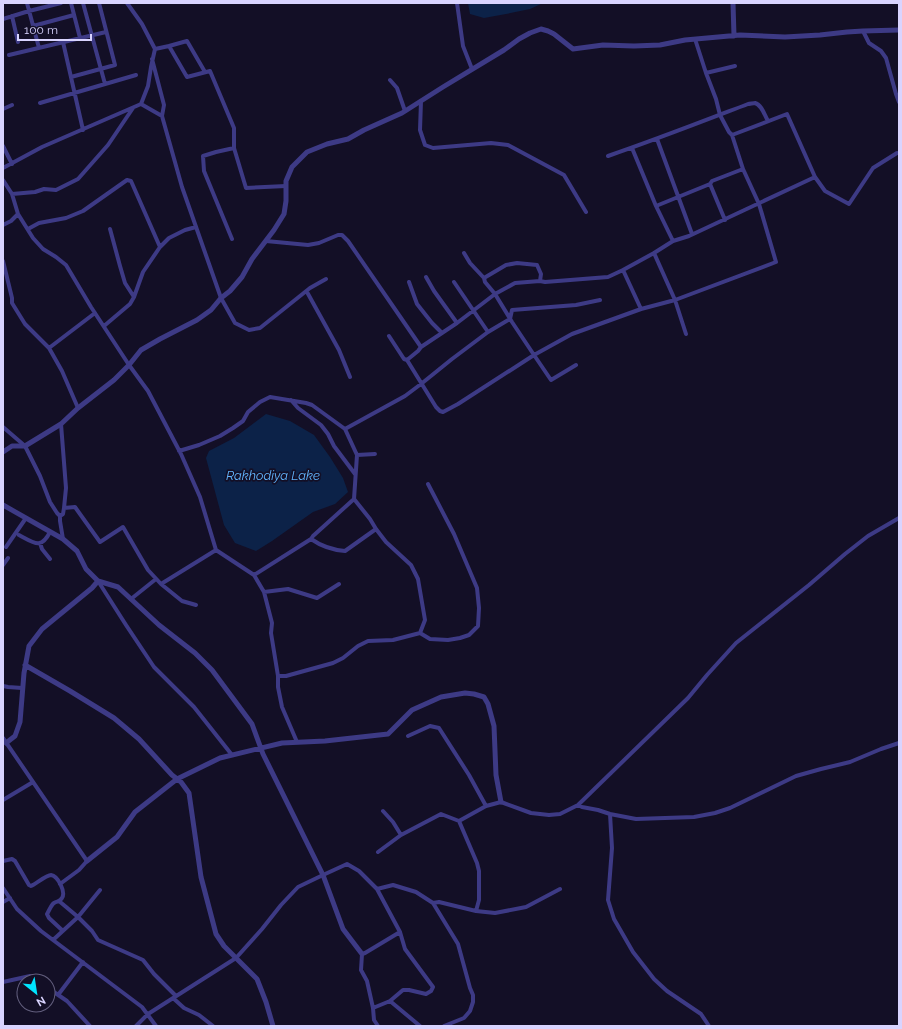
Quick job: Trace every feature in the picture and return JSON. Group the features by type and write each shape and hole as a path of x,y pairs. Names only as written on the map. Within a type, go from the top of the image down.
{"street":[{"path":"27,3 39,48"},
{"path":"3,19 61,3"},
{"path":"71,3 80,38"},
{"path":"83,3 105,84"},
{"path":"70,77 115,65 99,3"},
{"path":"3,168 42,147 141,104 148,86 155,49 142,24 127,3"},
{"path":"457,3 463,46 472,69"},
{"path":"733,3 734,36"},
{"path":"33,26 74,15"},
{"path":"12,16 18,42"},
{"path":"3,452 12,446 25,446 45,432 61,424 78,408 114,380 141,350 197,320 210,310 220,298 230,291 242,277 252,259 284,214 286,201 286,180 292,167 307,152 327,144 348,139 405,111 530,33 541,29 548,31 573,49 603,45 660,45 695,39 734,36 820,36 862,30 899,30"},
{"path":"862,30 868,44 881,51 886,58 899,102"},
{"path":"9,55 106,32"},
{"path":"389,336 436,407 443,412 458,404 534,354 572,334 641,309 675,300 776,262 759,204 743,169 732,135 720,115 695,39"},
{"path":"155,49 187,41 205,72"},
{"path":"62,42 83,130"},
{"path":"169,46 187,77 210,71 234,128 234,148 246,188 286,186"},
{"path":"152,59 164,105 162,116 182,187 220,298 235,323 249,330 260,328 307,292 310,288 326,279"},
{"path":"706,73 735,66"},
{"path":"40,103 136,75"},
{"path":"390,80 396,88 405,111"},
{"path":"421,101 420,130 425,145 433,148 491,143 508,145 564,175 586,212"},
{"path":"3,109 12,104"},
{"path":"141,104 162,116"},
{"path":"608,156 748,104 757,104 768,121"},
{"path":"12,194 34,192 44,189 56,190 78,179 108,145 133,108"},
{"path":"732,135 787,114 815,177 825,191 849,204 873,168 897,153"},
{"path":"657,139 692,234"},
{"path":"3,146 12,164"},
{"path":"232,239 204,171 203,156 234,148"},
{"path":"632,148 656,206 673,241"},
{"path":"656,206 743,169"},
{"path":"406,360 421,347 457,323 495,294 515,283 608,277 654,253 673,241 689,236 725,220 815,177"},
{"path":"3,180 12,194 18,214 33,238 43,249 56,256 66,266 129,365 148,391 180,451 200,497 216,550 254,575 264,592 272,623 270,634 282,706 297,742"},
{"path":"28,229 39,223 66,218 82,211 127,180 131,181 160,247"},
{"path":"710,184 725,220"},
{"path":"3,225 11,221 18,214"},
{"path":"104,326 130,304 143,272 160,247 169,238 185,230 196,227"},
{"path":"110,229 125,283 134,297"},
{"path":"266,240 308,245 342,235 348,241 421,347"},
{"path":"464,253 470,263 484,278 485,282 495,294 551,380 576,365"},
{"path":"654,253 675,300 686,334"},
{"path":"3,261 12,298 12,304 25,324 49,348 62,370 78,408"},
{"path":"484,278 506,265 517,263 537,265 541,274 540,281"},
{"path":"623,270 641,309"},
{"path":"426,277 457,323"},
{"path":"409,282 416,304 442,333"},
{"path":"454,282 488,332"},
{"path":"307,292 339,350 350,377"},
{"path":"345,429 405,396 488,332 510,319 512,310 576,305 600,300"},
{"path":"49,348 95,313"},
{"path":"180,451 220,436 243,421 248,412 260,402 270,397 312,405 345,429 356,455 354,499 386,542 410,565 418,579 425,620 420,633"},
{"path":"291,400 328,434 334,446 355,474"},
{"path":"61,424 66,488 63,514 60,516 63,539"},
{"path":"3,427 25,446 40,476 50,502 57,514 60,516"},
{"path":"356,455 375,454"},
{"path":"278,676 286,676 332,663 343,658 358,646 368,642 393,640 420,633 430,639 448,640 470,635 478,626 479,608 477,588 454,534 428,484"},
{"path":"254,575 311,539 354,499"},
{"path":"3,505 63,539 77,551 86,569 98,580 154,667 194,707 232,755"},
{"path":"64,508 75,508 100,542 123,526 148,570 156,579 182,601 196,605"},
{"path":"6,547 26,518"},
{"path":"459,821 486,806 501,802 531,813 549,816 560,814 578,804 688,698 736,643 868,536 899,518"},
{"path":"311,539 316,543 335,550 345,551 376,529"},
{"path":"19,535 35,543 40,543 46,540 50,532"},
{"path":"40,543 42,549 50,559"},
{"path":"161,584 216,550"},
{"path":"3,565 8,558"},
{"path":"131,599 156,579"},
{"path":"98,580 118,588 159,625 195,652 212,670 252,724 261,748 323,875 343,929 362,954 361,970 367,981 374,1020 378,1026"},
{"path":"87,861 5,740 16,736 20,722 22,688 29,646 42,629 92,588 98,580"},
{"path":"264,592 288,589 317,598 339,584"},
{"path":"25,665 114,718 139,739 172,775 182,782 189,793 201,877 216,934 224,946 257,980 266,1002 273,1026"},
{"path":"3,686 8,688 22,688"},
{"path":"60,884 79,870 87,861 117,837 135,812 177,779 220,758 282,743 326,741 388,734 412,710 441,697 464,693 474,694 484,697 488,704 494,726 496,775 501,802"},
{"path":"408,736 430,726 439,728 469,775 486,806"},
{"path":"578,804 582,807 610,814 636,818 694,817 715,813 730,808 796,776 850,762 899,743"},
{"path":"3,800 33,782"},
{"path":"383,811 393,822 401,835"},
{"path":"378,852 401,835 441,814 459,821 479,871 479,900 476,911"},
{"path":"610,814 612,848 608,900 614,919 633,952 654,979 667,991 701,1014 709,1026"},
{"path":"3,861 12,859 15,861 31,886 48,876 54,876 62,887 64,895 61,900 53,904 47,914 49,918 64,931"},
{"path":"136,1026 148,1014 236,958 262,929 281,904 298,887 347,864 359,871 377,889 400,932 406,949 433,986 431,991 426,994 404,990 390,1001 373,1008"},
{"path":"377,889 393,885 416,892 433,903 458,944 474,1002 470,1011 464,1018 444,1026"},
{"path":"3,888 17,909 41,931 142,1007 156,1026"},
{"path":"433,903 439,902 476,911 495,913 526,906 560,889"},
{"path":"53,940 78,917 100,890"},
{"path":"3,902 10,898"},
{"path":"59,901 78,917 92,931 98,940 143,960 184,1008 199,1015 212,1026"},
{"path":"362,954 400,932"},
{"path":"83,962 58,994 67,1001 90,1026"},
{"path":"3,982 16,979"},
{"path":"390,1001 420,1026"}],"water":[{"path":"468,3 543,3 530,9 484,18 470,14"},
{"name":"Rakhodiya Lake","path":"266,414 290,421 314,435 343,478 348,492 335,504 313,512 256,551 235,543 224,525 206,458 209,451 234,438"}]}
